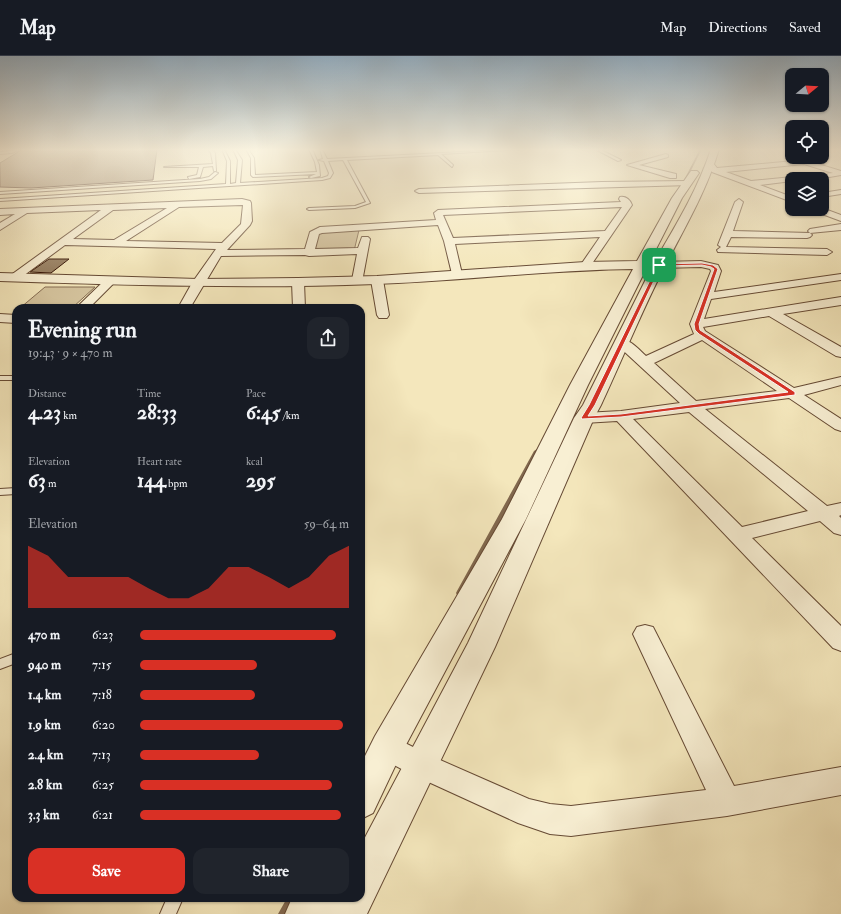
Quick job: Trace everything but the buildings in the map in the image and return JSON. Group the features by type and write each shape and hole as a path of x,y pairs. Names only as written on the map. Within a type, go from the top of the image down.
{"street":[{"path":"419,192 478,189"},
{"path":"613,189 628,204"},
{"path":"365,876 481,647 584,418 592,405 622,343 651,266 685,189"},
{"path":"365,793 387,747 514,519 579,385 651,266 688,215 698,189"},
{"path":"763,189 785,197"},
{"path":"829,194 841,192"},
{"path":"712,266 719,258 739,202"},
{"path":"0,212 179,204 247,203 247,221 245,225 221,249 198,283 186,304"},
{"path":"116,243 179,204"},
{"path":"585,266 628,204"},
{"path":"457,274 449,241 440,222 438,214 440,212 628,204"},
{"path":"16,277 110,208"},
{"path":"0,227 25,212"},
{"path":"829,213 840,217"},
{"path":"309,253 314,232 316,231 440,222"},
{"path":"358,280 368,227"},
{"path":"727,234 810,233 841,227"},
{"path":"449,241 608,234"},
{"path":"62,242 116,243 309,253 363,251"},
{"path":"722,250 828,252"},
{"path":"0,277 198,283 298,282 376,280 585,266 702,264 712,266 716,271 707,296 700,330"},
{"path":"707,296 841,276"},
{"path":"86,304 111,280"},
{"path":"376,280 383,315"},
{"path":"298,282 298,304"},
{"path":"645,362 700,330 771,312 841,301"},
{"path":"771,312 841,353"},
{"path":"0,318 12,319"},
{"path":"700,330 841,426"},
{"path":"622,343 645,362 693,407 841,528"},
{"path":"584,418 621,416 793,393 841,381"},
{"path":"621,416 841,641"},
{"path":"737,535 841,509"},
{"path":"645,634 727,802"},
{"path":"387,747 421,765 528,813 550,819 571,821 727,802 841,781"},
{"path":"305,914 311,902"},
{"path":"346,914 352,902"}],"lane":[{"path":"0,193 74,189"},
{"path":"0,198 112,189"},
{"path":"0,198 146,189"},
{"path":"309,209 355,207 368,204 360,189"},
{"path":"0,378 12,378"},
{"path":"0,492 12,492"},
{"path":"0,664 12,660"},
{"path":"168,914 173,902"}],"shaded area":[{"path":"359,230 354,251 313,250 320,231"},
{"path":"45,287 95,287 76,304 25,304"}],"waterway":[{"path":"459,593 537,451"},
{"path":"283,914 290,902"}],"route":[{"path":"702,264 714,267 716,271 696,324 698,330 700,333 793,393 621,416 584,418 592,405 659,265 702,264"}]}
